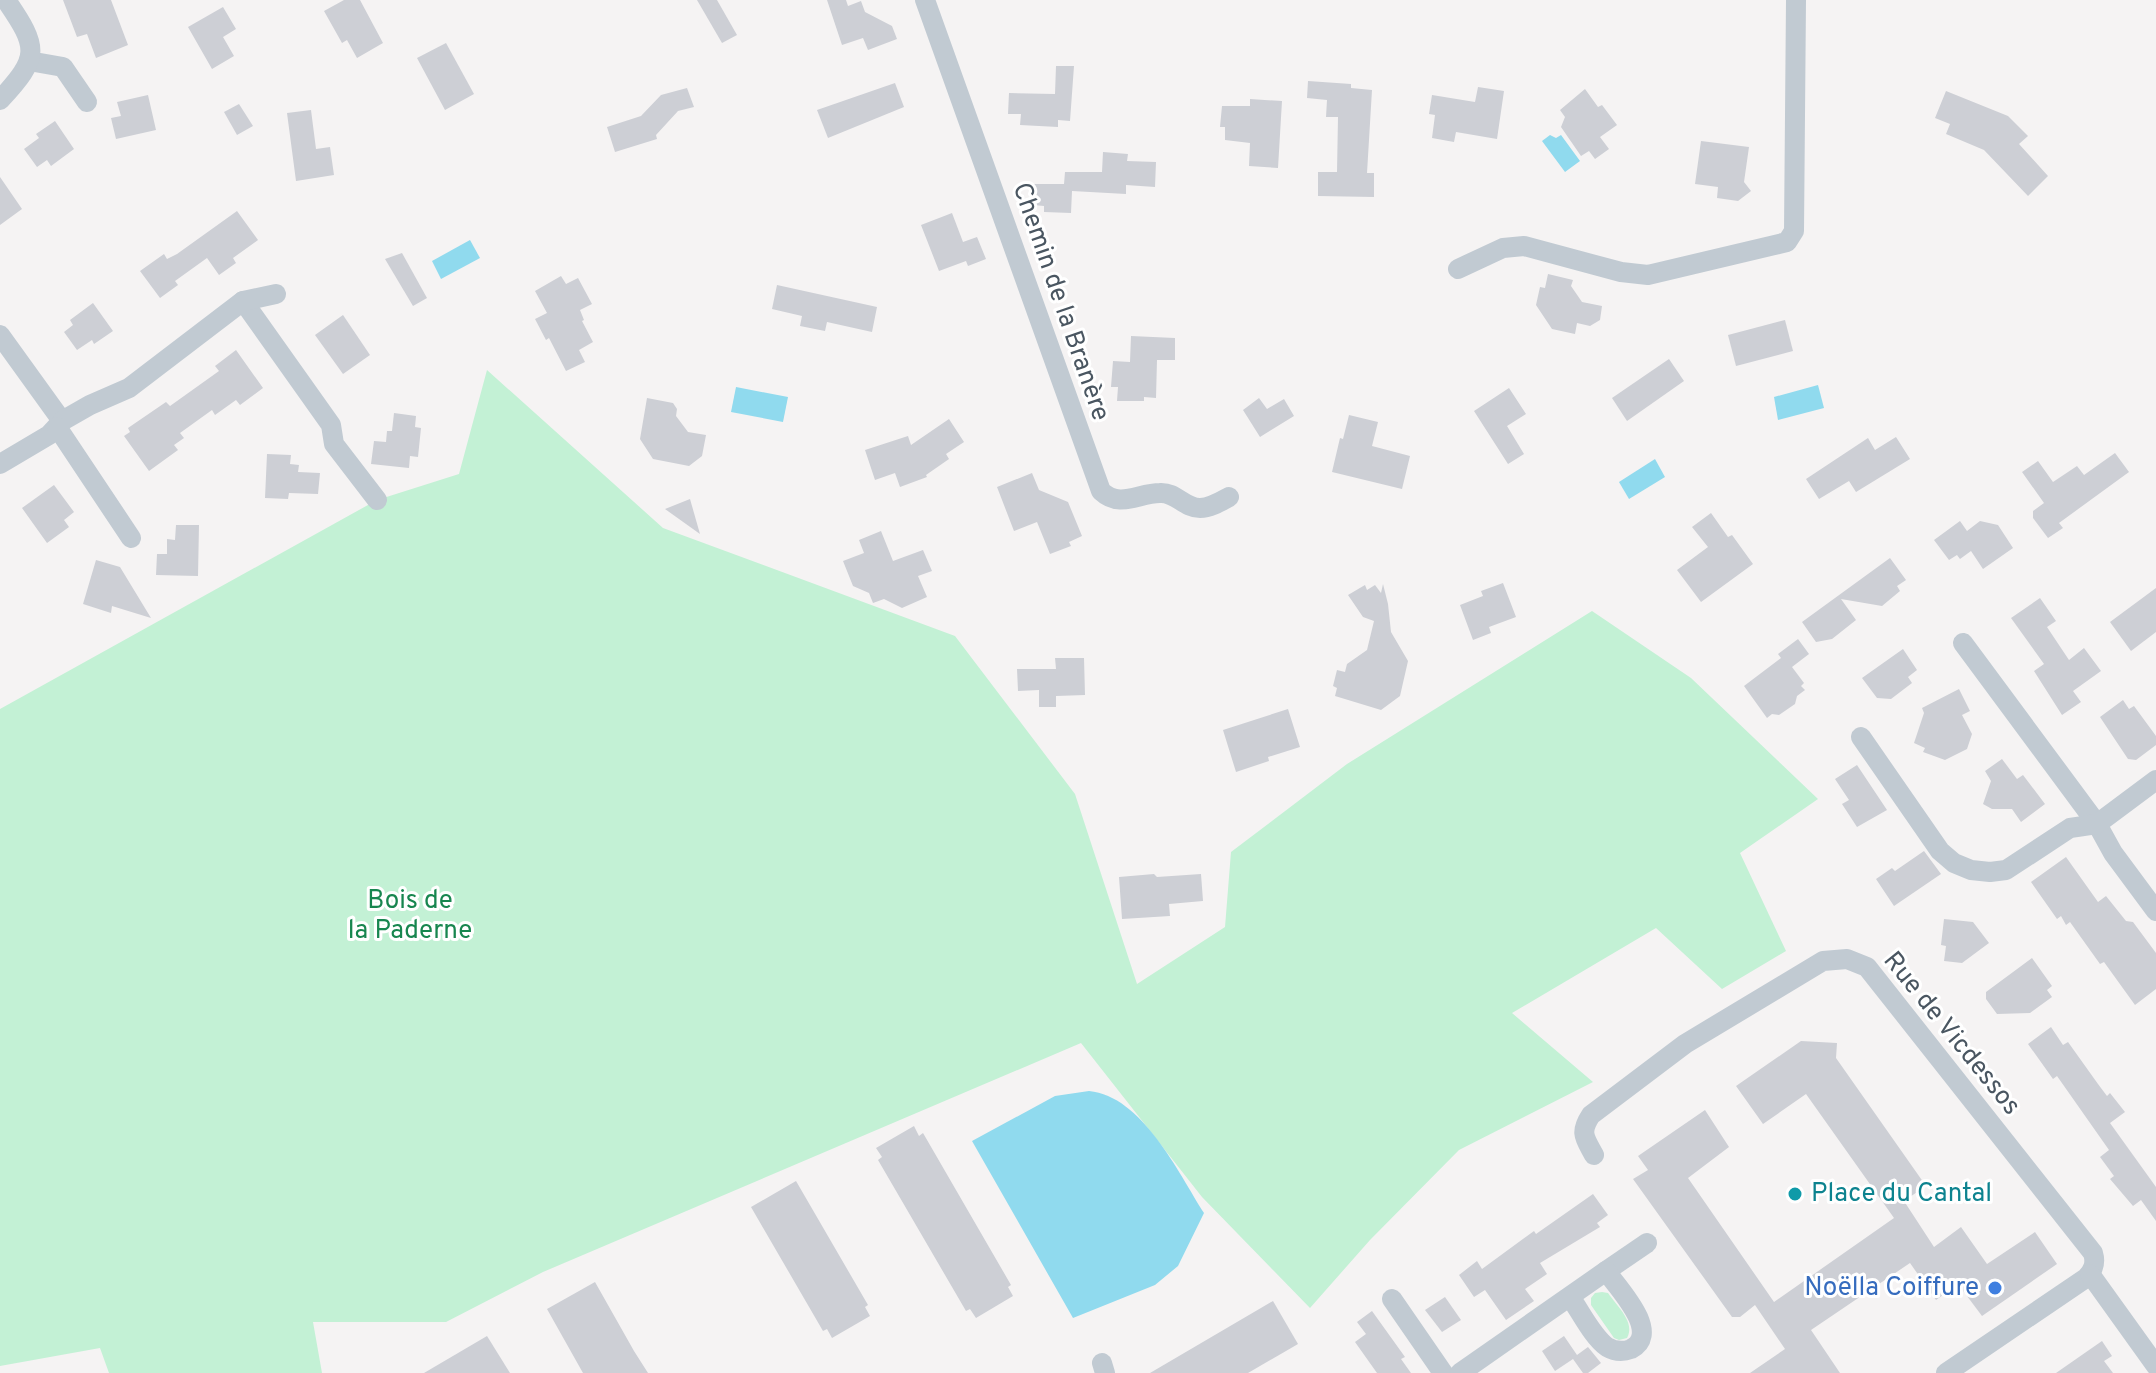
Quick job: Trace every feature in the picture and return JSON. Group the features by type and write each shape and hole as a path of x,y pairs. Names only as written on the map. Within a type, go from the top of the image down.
{"street":[{"path":"0,100 23,75 29,61 28,35 6,0"},
{"name":"Chemin de la Branère","path":"925,0 1101,491 1109,498 1119,500 1159,493 1172,494 1190,507 1200,508 1229,497"},
{"path":"1458,269 1503,248 1524,246 1621,272 1654,275 1787,242 1794,231 1796,0"},
{"path":"29,61 63,67 87,102"},
{"path":"0,464 90,405 129,388 243,301 276,294"},
{"path":"243,301 331,425 334,444 377,500"},
{"path":"0,335 131,538"},
{"path":"1963,643 2097,824 2113,853 2156,911"},
{"path":"1861,737 1940,851 1963,867 1981,871 2006,870 2070,828 2097,824 2156,780"},
{"name":"Rue de Vicdessos","path":"1594,1155 1584,1136 1584,1126 1591,1115 1685,1044 1823,961 1847,959 1858,962 1874,974 2093,1253 2095,1261 2090,1274"},
{"path":"1460,1373 1647,1243"},
{"path":"1570,1297 1609,1348 1622,1351 1634,1348 1643,1327 1606,1271"},
{"path":"1949,1371 2090,1274 2156,1366"},
{"path":"1392,1299 1443,1373"}],"green space":[{"name":"Bois de la Paderne","path":"487,370 663,528 955,636 1075,794 1137,984 1225,927 1231,852 1347,764 1592,611 1691,678 1818,799 1740,853 1786,951 1722,989 1656,928 1512,1013 1593,1082 1459,1150 1370,1240 1310,1308 1202,1197 1081,1043 543,1272 446,1322 313,1322 322,1373 109,1373 100,1348 0,1366 0,709 377,500 459,474"},
{"path":"1595,1293 1608,1293 1624,1315 1629,1326 1627,1338 1614,1338 1591,1305"}],"water":[{"path":"1550,135 1556,138 1561,135 1580,161 1565,172 1542,141"},
{"path":"470,240 480,258 441,279 432,261"},
{"path":"1818,385 1824,408 1778,420 1774,397"},
{"path":"736,387 788,397 783,422 731,412"},
{"path":"1655,459 1665,477 1629,499 1619,482"},
{"path":"1089,1091 1108,1096 1126,1106 1142,1121 1157,1138 1204,1213 1178,1266 1155,1285 1073,1318 972,1141 1055,1096"}],"building":[{"path":"63,0 111,0 128,45 96,58 87,34 77,37"},
{"path":"344,0 360,0 383,43 357,58 347,40 342,43 324,11"},
{"path":"697,0 717,0 737,35 722,43"},
{"path":"827,0 846,0 848,6 861,1 865,12 892,26 897,39 868,50 863,38 842,45"},
{"path":"223,7 236,29 223,37 234,56 212,69 188,27"},
{"path":"446,43 474,94 445,110 417,58"},
{"path":"1056,66 1074,66 1070,121 1058,120 1058,127 1020,125 1021,114 1008,114 1009,93 1055,94"},
{"path":"1308,81 1351,84 1351,88 1372,90 1367,173 1374,173 1374,197 1318,196 1318,172 1337,172 1338,117 1326,117 1327,100 1307,98"},
{"path":"895,83 904,107 828,138 817,110"},
{"path":"1478,87 1504,91 1497,139 1456,132 1454,142 1432,138 1435,115 1429,114 1432,95 1475,102"},
{"path":"687,88 694,107 678,111 656,135 657,139 615,152 607,127 641,116 661,95"},
{"path":"1585,89 1617,125 1600,137 1609,149 1595,159 1589,151 1581,156 1561,127 1565,117 1560,110"},
{"path":"1946,91 2008,116 2028,136 2019,144 2048,176 2028,196 1984,150 1946,134 1950,124 1935,118"},
{"path":"148,95 156,130 116,139 111,118 121,116 117,102"},
{"path":"1250,99 1282,101 1278,168 1249,166 1250,143 1225,140 1225,127 1220,127 1222,106 1250,106"},
{"path":"239,104 253,126 237,135 224,112"},
{"path":"311,110 316,149 330,147 334,175 296,181 287,113"},
{"path":"55,121 74,149 51,166 47,160 37,167 24,149 39,138 36,134"},
{"path":"1701,141 1749,147 1744,182 1751,191 1738,201 1717,198 1718,187 1695,184"},
{"path":"1103,152 1128,154 1127,161 1156,162 1155,187 1126,185 1126,194 1072,191 1071,213 1044,212 1044,206 1033,205 1034,184 1064,184 1065,172 1102,172"},
{"path":"0,177 22,209 0,225"},
{"path":"237,211 258,240 233,258 236,263 219,275 207,258 175,281 178,285 160,298 140,271 164,254 167,259 177,254"},
{"path":"952,213 963,242 977,237 986,259 968,266 966,261 939,271 921,225"},
{"path":"402,253 427,298 413,306 385,259"},
{"path":"1548,274 1573,280 1571,286 1582,302 1602,306 1600,320 1590,326 1577,323 1575,334 1552,329 1536,305 1540,287 1545,288"},
{"path":"561,276 566,284 578,278 592,304 580,310 593,342 579,350 585,362 566,371 535,319 547,313 535,291"},
{"path":"777,285 877,307 872,332 827,322 825,331 800,326 802,316 772,309"},
{"path":"93,303 113,331 94,344 92,340 77,350 64,332 73,325 70,320"},
{"path":"343,315 370,355 343,374 315,335"},
{"path":"1785,320 1793,351 1736,366 1728,335"},
{"path":"1131,336 1175,338 1175,360 1157,360 1156,398 1117,401 1118,387 1111,387 1113,361 1130,362"},
{"path":"236,350 263,388 240,405 236,400 215,415 212,410 180,433 184,438 174,445 178,450 149,471 124,436 130,432 128,428 166,402 170,406 219,371 215,366"},
{"path":"1669,359 1684,381 1627,421 1612,398"},
{"path":"1509,388 1526,414 1507,426 1524,454 1508,464 1474,411"},
{"path":"647,398 673,403 677,409 676,416 688,432 706,435 702,456 689,466 653,459 640,439"},
{"path":"1259,398 1267,409 1284,399 1294,416 1260,437 1243,410"},
{"path":"394,413 416,416 415,427 421,428 418,457 410,456 409,468 371,464 374,441 386,442 387,431 392,431"},
{"path":"1349,415 1378,422 1372,446 1410,456 1402,489 1332,472"},
{"path":"949,419 964,442 946,454 949,459 927,477 900,487 895,473 875,480 865,450 908,436 911,445"},
{"path":"1896,437 1910,459 1856,492 1849,481 1819,499 1806,479 1868,438 1875,450"},
{"path":"2115,453 2129,472 2059,523 2063,528 2048,538 2033,518 2033,511 2044,503 2022,472 2038,461 2053,482 2077,466 2084,475"},
{"path":"267,454 291,455 290,464 299,465 298,472 320,473 318,494 289,493 288,499 265,498"},
{"path":"1032,473 1039,490 1068,502 1082,536 1069,542 1071,546 1050,554 1037,522 1014,531 997,487"},
{"path":"54,485 74,512 64,520 69,527 47,543 22,508"},
{"path":"690,499 700,534 665,509"},
{"path":"1711,513 1753,564 1701,602 1677,570 1708,547 1692,527"},
{"path":"1960,521 1967,531 1980,521 1998,525 2013,548 1983,569 1971,551 1960,559 1957,555 1949,560 1934,540"},
{"path":"176,525 199,525 198,576 156,575 157,554 167,554 167,539 175,540"},
{"path":"881,531 893,561 923,550 932,571 918,576 927,597 902,608 884,599 873,603 869,593 853,586 843,561 864,553 859,540"},
{"path":"1890,558 1906,580 1897,586 1900,591 1882,606 1841,599 1856,620 1832,639 1816,642 1802,622"},
{"path":"96,560 120,567 151,618 112,606 111,613 83,604"},
{"path":"1503,583 1516,617 1489,627 1491,633 1473,640 1460,605 1483,596 1481,591"},
{"path":"1383,584 1391,632 1408,661 1400,696 1381,710 1335,696 1337,688 1333,686 1337,670 1345,672 1347,664 1367,650 1374,621 1363,617 1348,595 1365,585 1367,590 1375,585 1381,593"},
{"path":"2156,588 2156,632 2131,651 2110,622"},
{"path":"2040,598 2056,621 2047,627 2069,660 2084,648 2101,671 2073,691 2081,702 2062,715 2034,671 2044,664 2011,618"},
{"path":"1798,639 1809,654 1792,667 1804,683 1801,686 1805,690 1797,696 1795,704 1779,715 1772,714 1767,718 1744,686 1781,658 1778,654"},
{"path":"1903,649 1917,670 1908,677 1912,683 1891,699 1877,698 1862,678"},
{"path":"1055,658 1084,658 1085,695 1056,696 1056,707 1039,707 1039,690 1018,691 1017,669 1056,669"},
{"path":"1959,689 1970,711 1962,715 1972,734 1967,749 1945,760 1923,752 1925,748 1914,743 1924,713 1922,708"},
{"path":"2123,700 2129,709 2134,706 2156,736 2156,745 2136,760 2128,759 2100,717"},
{"path":"1288,709 1300,747 1236,772 1223,730"},
{"path":"2002,759 2017,779 2023,775 2045,804 2021,822 2012,809 1992,809 1983,804 1991,781 1985,771"},
{"path":"1857,765 1887,810 1857,827 1842,804 1849,800 1835,779"},
{"path":"1924,851 1941,874 1894,906 1876,879 1892,868 1895,871"},
{"path":"2066,857 2098,902 2106,896 2126,921 2133,922 2156,953 2156,989 2135,1005 2104,962 2100,964 2070,922 2066,925 2061,916 2057,919 2031,882"},
{"path":"1154,874 1157,877 1201,874 1203,901 1169,904 1170,916 1122,919 1119,877"},
{"path":"1944,919 1973,922 1989,943 1962,963 1944,961 1946,946 1941,945"},
{"path":"2032,958 2052,986 2047,990 2052,997 2030,1013 1997,1014 1986,999 1986,992"},
{"path":"2051,1027 2063,1045 2068,1042 2107,1096 2110,1093 2125,1112 2110,1123 2156,1187 2156,1221 2141,1200 2133,1206 2110,1179 2114,1176 2100,1157 2109,1150 2057,1076 2053,1079 2028,1044"},
{"path":"1801,1041 1837,1043 1836,1058 1926,1186 1904,1201 1934,1247 1961,1227 1987,1264 2035,1232 2057,1264 1982,1316 1958,1284 1936,1300 1910,1263 1811,1330 1840,1373 1750,1373 1785,1349 1755,1305 1740,1317 1732,1317 1633,1179 1648,1170 1638,1156 1705,1110 1729,1147 1688,1178 1774,1302 1894,1218 1806,1094 1763,1124 1736,1086"},
{"path":"914,1126 919,1136 923,1133 1011,1285 1008,1287 1013,1296 976,1318 970,1309 966,1311 878,1160 882,1157 876,1148"},
{"path":"796,1181 868,1305 865,1307 870,1316 832,1338 827,1329 823,1331 751,1207"},
{"path":"1593,1194 1608,1215 1597,1223 1600,1227 1540,1263 1547,1274 1525,1289 1534,1301 1506,1320 1485,1290 1474,1297 1459,1275 1477,1261 1482,1269"},
{"path":"595,1282 648,1373 583,1373 547,1309"},
{"path":"1445,1297 1461,1320 1442,1332 1425,1310"},
{"path":"1273,1301 1298,1344 1248,1373 1150,1373"},
{"path":"1372,1311 1405,1357 1401,1359 1411,1373 1377,1373 1355,1342 1366,1334 1357,1322"},
{"path":"487,1336 510,1373 424,1373"},
{"path":"1564,1336 1577,1355 1588,1347 1601,1363 1588,1373 1583,1373 1573,1359 1555,1371 1542,1351"},
{"path":"2102,1341 2112,1356 2104,1361 2113,1373 2056,1373"}],"place":[{"name":"Place du Cantal","path":"1795,1194"},
{"name":"Noëlla Coiffure","path":"1995,1288"}]}
